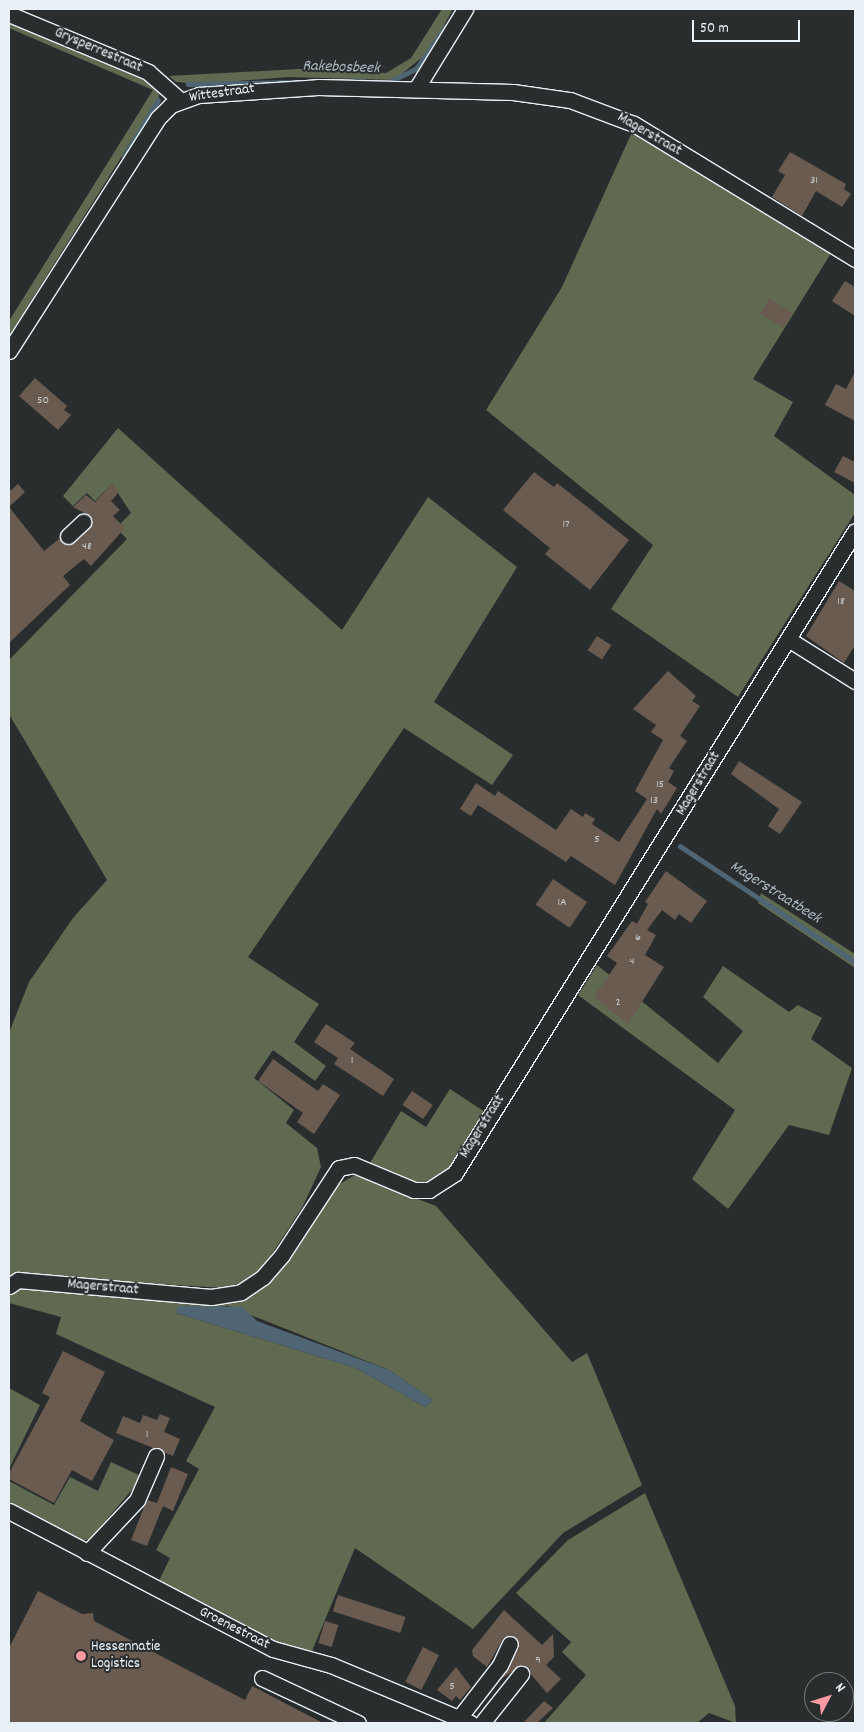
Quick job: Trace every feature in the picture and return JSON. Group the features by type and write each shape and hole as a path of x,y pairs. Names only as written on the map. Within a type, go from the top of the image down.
{"street":[{"path":"416,89 465,9"},
{"name":"Grysperrestraat","path":"9,14 148,72 180,100"},
{"name":"Wittestraat","path":"9,351 143,139 180,100 282,86 416,89"},
{"name":"Magerstraat","path":"416,89 513,92 570,100 604,110 634,124 855,259"},
{"path":"68,536 83,522"},
{"name":"Magerstraat","path":"9,1286 18,1280 211,1297 241,1292 263,1277 282,1255 332,1176 345,1165 414,1190 429,1190 454,1173 855,531"},
{"path":"788,639 855,681"},
{"path":"87,1552 137,1500 156,1456"},
{"name":"Groenestraat","path":"9,1511 273,1649 332,1665 464,1721"},
{"path":"464,1721 500,1665 510,1644"},
{"path":"482,1723 522,1674"},
{"path":"262,1678 358,1723"}],"green space":[{"path":"442,9 453,9 429,52 394,80 288,77 200,84 176,82 169,76 317,68 386,73 411,58"},
{"path":"9,20 147,79 159,90 159,97 9,336 9,321 153,90 9,28"},
{"path":"632,132 833,250 753,379 793,402 774,436 855,495 855,513 738,697 611,609 653,545 486,410 562,287"},
{"path":"118,428 342,630 428,497 517,567 434,702 513,755 492,785 404,728 248,957 319,1004 294,1042 326,1066 315,1081 273,1050 254,1078 294,1110 286,1123 317,1148 321,1167 302,1208 264,1266 241,1283 225,1288 9,1275 9,1033 29,982 73,918 107,880 9,714 9,660 127,539 116,528 131,513 112,484 95,501 87,493 73,506 63,496"},
{"path":"761,893 855,954 855,968 758,903"},
{"path":"597,965 718,1063 743,1031 703,997 723,966 789,1012 798,1005 822,1018 811,1039 852,1068 829,1135 789,1125 728,1209 692,1179 735,1110 578,995"},
{"path":"450,1089 485,1112 450,1167 432,1182 419,1183 370,1163 401,1111 426,1127"},
{"path":"355,1175 436,1206 572,1362 587,1353 642,1485 563,1533 473,1629 355,1548 312,1651 284,1647 158,1583 170,1558 156,1550 199,1469 186,1461 215,1407 56,1334 61,1317 9,1303 9,1293 23,1285 236,1299 333,1188","holes":["228,1306 389,1370 433,1400 425,1407 356,1368 176,1313"]},
{"path":"9,1388 40,1405 9,1469"},
{"path":"111,1462 143,1477 90,1539 81,1541 9,1502 9,1481 54,1505 70,1477 98,1491"},
{"path":"645,1493 735,1706 736,1723 709,1713 697,1723 544,1723 586,1675 562,1652 571,1642 516,1593 568,1540"}],"water":[{"path":"178,1306 242,1307 257,1321 389,1370 433,1400 425,1407 356,1368 176,1313"}],"building":[{"path":"790,152 846,184 844,189 851,194 842,207 816,191 802,216 772,197 785,175 778,171"},
{"path":"845,281 855,287 855,316 832,301"},
{"path":"769,299 792,313 783,327 760,314"},
{"path":"855,372 855,421 825,405 836,384 846,389"},
{"path":"35,378 67,406 64,410 71,415 58,430 19,396"},
{"path":"843,456 855,462 855,483 834,472"},
{"path":"534,472 554,487 557,483 629,540 590,590 545,554 550,548 503,510"},
{"path":"18,484 25,492 9,507 9,492"},
{"path":"112,484 119,492 111,501 120,510 113,516 125,528 91,566 84,559 63,576 70,585 9,643 9,507 44,551 59,539 71,545 89,529 90,516 73,507 86,495 95,502"},
{"path":"839,581 855,591 855,645 844,663 806,636"},
{"path":"597,636 611,645 602,660 588,650"},
{"path":"668,671 696,696 692,701 700,706 680,736 687,741 669,768 674,771 668,782 677,788 661,814 657,809 615,885 571,856 566,862 478,805 471,816 460,809 476,783 495,796 498,791 556,830 571,809 583,817 585,813 595,819 592,824 619,842 647,799 635,791 663,740 651,732 656,725 633,709"},
{"path":"739,761 802,802 780,834 768,826 779,809 731,774"},
{"path":"666,871 707,901 691,923 679,914 675,920 662,910 647,930 656,935 645,955 664,967 628,1024 594,997 617,963 607,956 632,921 637,924 648,904 645,902"},
{"path":"553,879 587,902 570,928 536,905"},
{"path":"326,1024 355,1043 350,1049 394,1079 383,1096 334,1064 338,1058 314,1042"},
{"path":"273,1059 318,1091 323,1084 340,1095 314,1134 297,1122 303,1113 258,1081"},
{"path":"412,1091 433,1105 423,1119 402,1105"},
{"path":"63,1351 105,1372 80,1421 114,1440 92,1481 72,1470 54,1503 9,1479 9,1473 50,1397 42,1393"},
{"path":"160,1414 170,1418 164,1432 180,1439 173,1456 116,1433 123,1416 140,1423 143,1415 157,1420"},
{"path":"171,1467 188,1474 173,1511 163,1506 147,1546 131,1540 147,1500 157,1503"},
{"name":"Hessennatie Logistics","path":"38,1591 82,1614 93,1613 94,1621 245,1700 252,1686 323,1723 9,1723 9,1648"},
{"path":"338,1595 406,1617 400,1633 333,1611"},
{"path":"504,1610 542,1645 553,1634 554,1657 546,1665 561,1679 547,1693 523,1665 501,1679 519,1648 514,1636 504,1637 487,1667 473,1656 472,1650"},
{"path":"325,1621 338,1625 332,1647 318,1643"},
{"path":"423,1647 439,1655 421,1690 405,1682"},
{"path":"456,1667 471,1687 460,1700 456,1696 452,1701 437,1690"},
{"path":"544,1701 553,1708 537,1723 523,1723"}],"waterway":[{"name":"Rakebosbeek","path":"389,82 416,69 446,26"},
{"name":"Rakebosbeek","path":"188,84 364,81"},
{"name":"Rakebosbeek","path":"124,157 158,100"},
{"name":"Magerstraatbeek","path":"680,846 855,962"}],"place":[{"name":"Hessennatie Logistics","path":"81,1656"}]}
